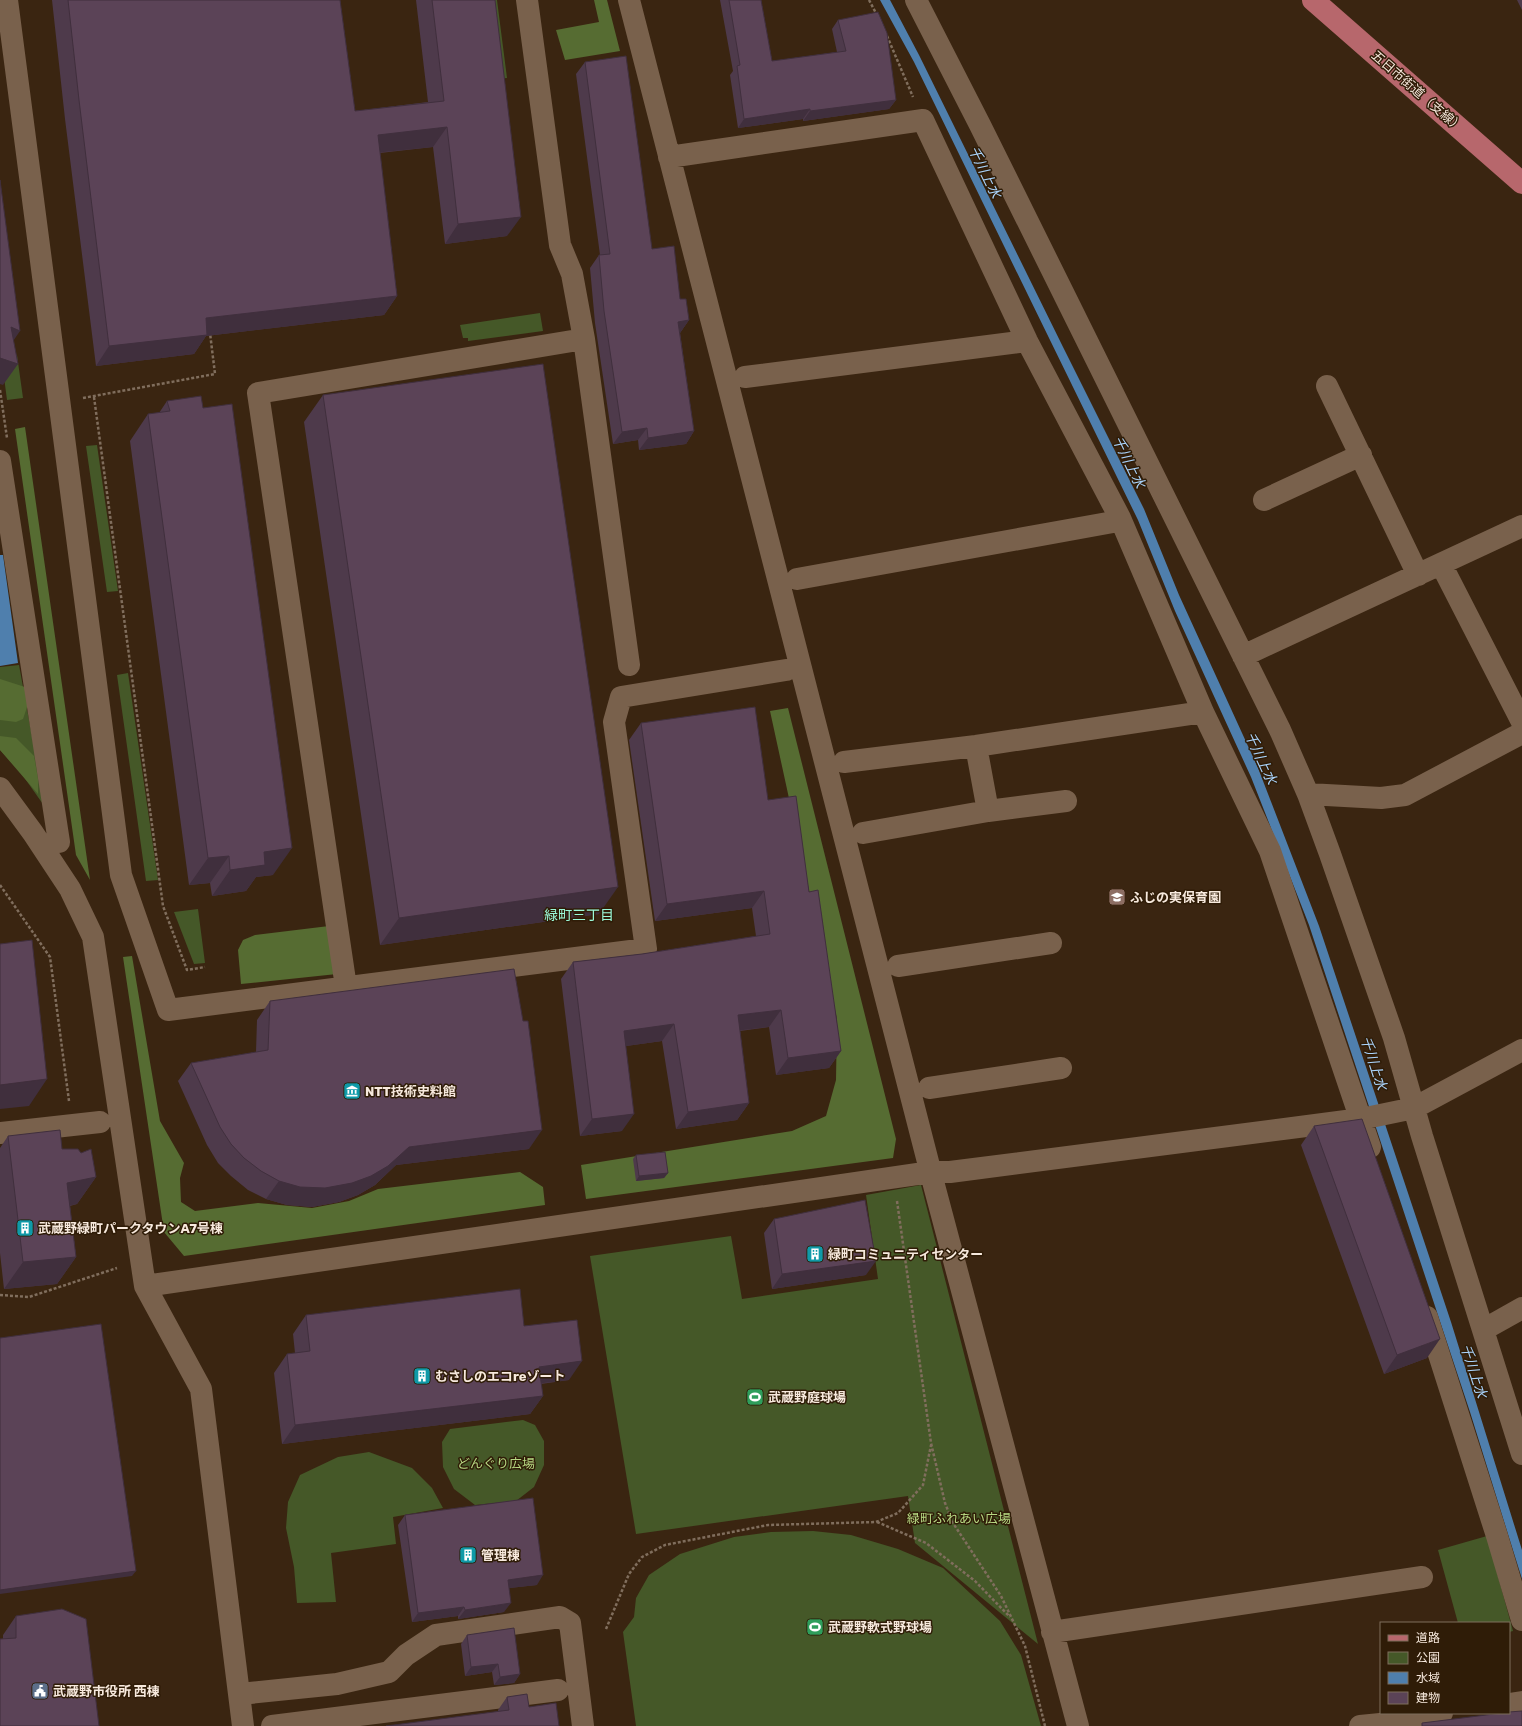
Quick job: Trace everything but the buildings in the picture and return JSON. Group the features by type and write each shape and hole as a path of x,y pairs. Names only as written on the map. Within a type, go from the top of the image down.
{"main road":[{"name":"五日市街道（支線）","path":"1313,0 1522,183"}],"street":[{"path":"7,0 121,875 168,1010 646,949 614,722 621,697 786,670"},
{"path":"527,0 560,245 572,274 584,339 629,665"},
{"path":"629,0 931,1172 1078,1726"},
{"path":"916,0 980,125 1280,730 1308,794 1394,1038 1414,1108 1522,1454"},
{"path":"669,157 923,120 1027,341 1120,518 1203,712 1270,851 1372,1117 1376,1164"},
{"path":"346,987 258,393 584,339"},
{"path":"745,377 1027,341"},
{"path":"1327,386 1418,575"},
{"path":"1264,500 1361,455"},
{"path":"0,461 59,842"},
{"path":"797,579 1113,522 1120,518"},
{"path":"1243,656 1522,526"},
{"path":"1441,564 1522,722"},
{"path":"844,762 976,746 1203,712"},
{"path":"1308,794 1381,798 1406,794 1522,732"},
{"path":"976,746 988,811"},
{"path":"0,788 33,833 70,889 93,937 145,1286 201,1389 243,1726"},
{"path":"863,833 988,811 1066,801"},
{"path":"898,966 1051,943"},
{"path":"145,1286 931,1172 950,1172 1372,1117 1414,1108 1522,1050"},
{"path":"929,1088 1061,1068"},
{"path":"0,1134 100,1122"},
{"path":"1421,1299 1495,1528 1522,1620"},
{"path":"1483,1330 1522,1308"},
{"path":"1052,1632 1422,1577"},
{"path":"240,1694 337,1684 389,1672 406,1655 436,1635 560,1617 570,1623 583,1726"},
{"path":"272,1726 558,1690"},
{"path":"1510,1704 1522,1702"},
{"path":"1360,1726 1401,1722 1437,1714"}],"path":[{"path":"869,0 878,18"},
{"path":"884,31 923,120"},
{"path":"59,400 94,397 214,374 209,328"},
{"path":"94,397 164,906 187,970 206,967"},
{"path":"0,885 50,957 72,1125"},
{"path":"896,1194 931,1443 945,1503 953,1523 1001,1596 1025,1646 1045,1726"},
{"path":"0,1295 28,1297 123,1267"},
{"path":"606,1629 629,1574 642,1557 665,1545 768,1525 876,1522 898,1513 923,1485 931,1443"},
{"path":"876,1522 926,1543 976,1581 1012,1619"}],"green space":[{"path":"485,0 497,0 507,78 495,79"},
{"path":"594,0 607,0 620,51 565,60 556,30 599,22"},
{"path":"540,313 543,331 468,341 468,338 463,338 460,325"},
{"path":"17,355 23,398 7,400 2,362"},
{"path":"25,427 90,880 76,855 15,429"},
{"path":"97,445 118,591 107,592 86,446"},
{"path":"19,665 45,807 21,773 0,750 0,667"},
{"path":"128,673 158,880 146,881 117,675"},
{"path":"0,679 25,687 29,701 23,719 16,722 0,720"},
{"path":"788,708 896,1139 893,1158 586,1199 581,1165 792,1131 826,1116 836,1080 837,1019 770,711"},
{"path":"0,736 16,738 34,756 38,779 38,794 0,750"},
{"path":"198,909 205,963 194,964 174,912"},
{"path":"329,926 337,974 241,984 238,950 243,940 255,935"},
{"path":"132,956 160,1121 184,1163 180,1178 181,1202 195,1211 258,1203 312,1208 349,1201 378,1189 520,1172 543,1187 545,1205 184,1256 164,1232 123,957"},
{"name":"武蔵野庭球場","path":"921,1185 1038,1644 915,1543 908,1496 636,1534 590,1256 731,1236 742,1299 878,1279 866,1195"},
{"name":"どんぐり広場","path":"523,1420 535,1425 544,1441 544,1465 534,1487 516,1501 475,1505 454,1489 443,1467 442,1442 450,1429"},
{"path":"369,1452 412,1468 432,1488 443,1508 393,1517 396,1544 331,1553 336,1602 297,1603 294,1567 286,1528 288,1502 300,1475 338,1457"},
{"name":"武蔵野軟式野球場","path":"813,1531 851,1535 898,1549 943,1568 1000,1621 1021,1655 1041,1726 636,1726 623,1632 634,1617 636,1598 649,1575 680,1554 734,1537 771,1532"},
{"path":"1487,1536 1513,1631 1510,1632 1510,1622 1458,1622 1438,1550"}],"water":[{"path":"880,0 890,0 919,55 1144,509 1179,595 1258,768 1319,926 1451,1322 1522,1550 1522,1579 1470,1412 1309,925 1251,777 1175,611 1138,520 914,62"},
{"path":"0,555 3,555 18,663 0,666"}],"place":[{"name":"ふじの実保育園","path":"1117,897"},
{"name":"NTT技術史料館","path":"352,1091"},
{"name":"武蔵野緑町パークタウンA7号棟","path":"25,1228"},
{"name":"緑町コミュニティセンター","path":"815,1254"},
{"name":"むさしのエコreゾート","path":"422,1376"},
{"name":"武蔵野庭球場","path":"755,1397"},
{"name":"管理棟","path":"468,1555"},
{"name":"武蔵野軟式野球場","path":"815,1627"},
{"name":"武蔵野市役所 西棟","path":"40,1691"}],"district":[{"name":"緑町三丁目","path":"579,915"}],"water label":[{"name":"千川上水","path":"985,172"},
{"name":"千川上水","path":"1129,462"},
{"name":"千川上水","path":"1261,758"},
{"name":"千川上水","path":"1374,1063"},
{"name":"千川上水","path":"1474,1371"}],"park label":[{"name":"緑町ふれあい広場","path":"959,1518"}]}
